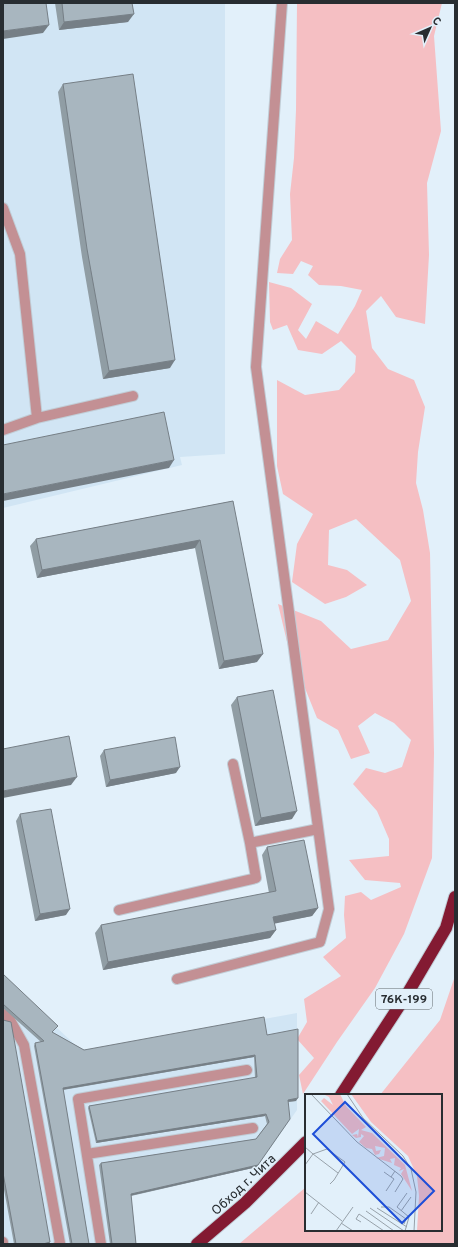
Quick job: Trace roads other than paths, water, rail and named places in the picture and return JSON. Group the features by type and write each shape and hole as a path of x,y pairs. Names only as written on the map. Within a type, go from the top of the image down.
{"highway":[{"name":"76К-199","path":"342,1094 409,991 446,928 455,897"},
{"name":"Обход г. Чита","path":"197,1244 245,1204 305,1143"}],"lane":[{"path":"177,979 320,942 329,909 256,367 282,3"},
{"path":"3,208 20,254 37,418"},
{"path":"3,430 37,418 133,396"},
{"path":"119,910 256,878 233,764"},
{"path":"250,843 318,829"},
{"path":"3,1014 10,1020 24,1045 59,1244"},
{"path":"101,1244 78,1099 247,1070"},
{"path":"87,1154 253,1128"}]}
